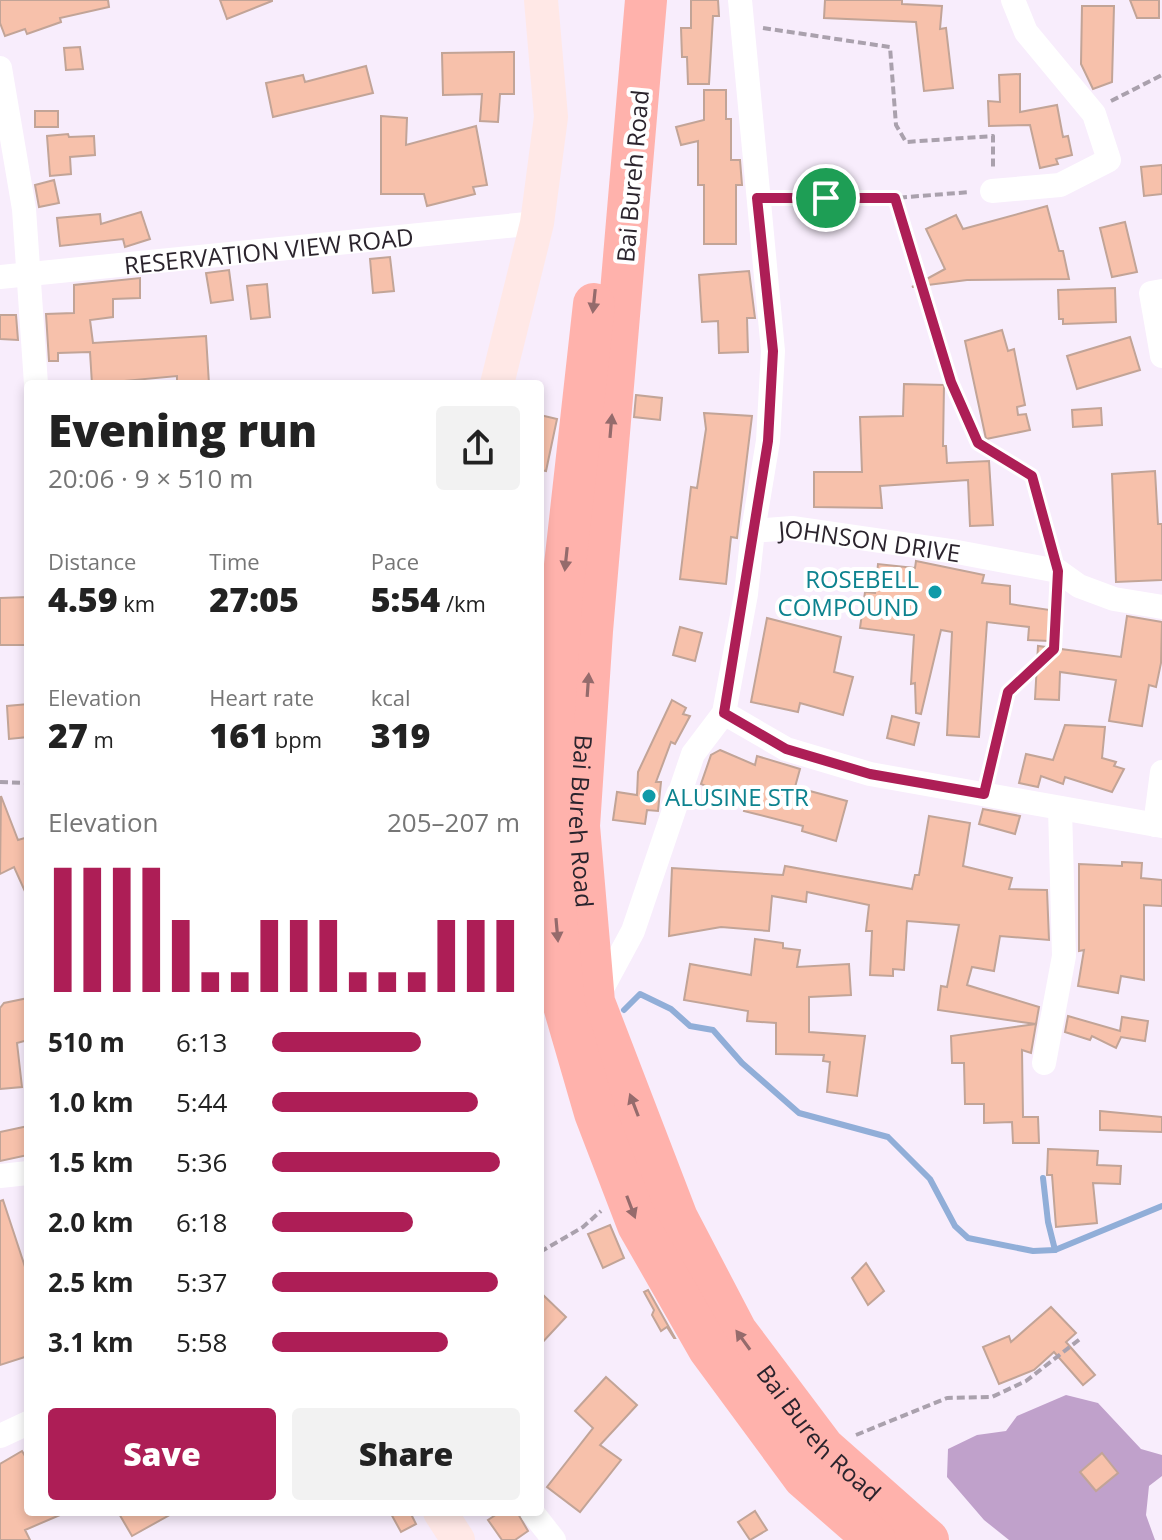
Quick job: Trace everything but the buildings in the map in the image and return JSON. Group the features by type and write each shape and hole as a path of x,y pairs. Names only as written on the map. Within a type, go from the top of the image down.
{"highway":[{"name":"Bai Bureh Road","path":"620,0 595,293 562,592 547,814 564,1006 595,1113 638,1225 709,1349 804,1478 875,1540"},
{"name":"Bai Bureh Road","path":"646,0 592,631 579,826 594,1002 684,1232 736,1331 824,1448 928,1540"}],"street":[{"path":"498,380 537,223 551,117 541,0"},
{"path":"740,0 745,26 757,198 773,351 768,441 753,531"},
{"path":"992,191 1060,185 1109,160 1091,111 1026,32 1013,0"},
{"path":"0,68 24,209 36,380"},
{"name":"RESERVATION VIEW ROAD","path":"0,277 537,223"},
{"path":"1162,291 1151,293 1162,356"},
{"name":"JOHNSON DRIVE","path":"724,713 746,594 753,531 792,528 850,535 1058,571 1079,586 1114,599 1162,607"},
{"path":"594,1002 633,931 693,754 724,713 800,753 870,774 1159,825 1162,772"},
{"path":"1044,1063 1064,956 1060,808"},
{"path":"0,1176 24,1173"},
{"path":"0,1436 24,1425"},
{"path":"443,1516 458,1540"},
{"path":"535,1516 554,1540"}],"path":[{"path":"745,26 890,47 896,125 906,142 993,136 992,191 895,198 757,198"},
{"path":"1091,111 1162,75"},
{"path":"895,198 951,382 978,443 1032,476 1058,571 1054,649 1008,692 984,794"},
{"path":"0,782 24,783"},
{"path":"544,1250 583,1227 604,1209"},
{"path":"824,1448 947,1398 992,1397 1026,1381 1080,1339"}],"shaded area":[{"path":"1066,1395 1098,1403 1141,1449 1162,1455 1162,1476 1149,1486 1146,1515 1155,1540 1009,1540 984,1520 947,1477 948,1449 977,1435 1006,1431 1017,1416"}],"waterway":[{"path":"624,1010 640,994 671,1009 690,1026 713,1030 742,1063 799,1113 888,1137 930,1179 955,1226 968,1238 1033,1251 1055,1250 1162,1206"},
{"path":"1043,1178 1055,1250"}],"place":[{"name":"ROSEBELL COMPOUND","path":"935,592"},
{"name":"ALUSINE STR","path":"649,796"}],"route":[{"path":"757,198 826,198 895,198 951,382 978,443 1032,476 1058,571 1054,649 1008,692 984,794 870,774 786,749 724,713 746,594 768,441 773,351 757,198"}]}
